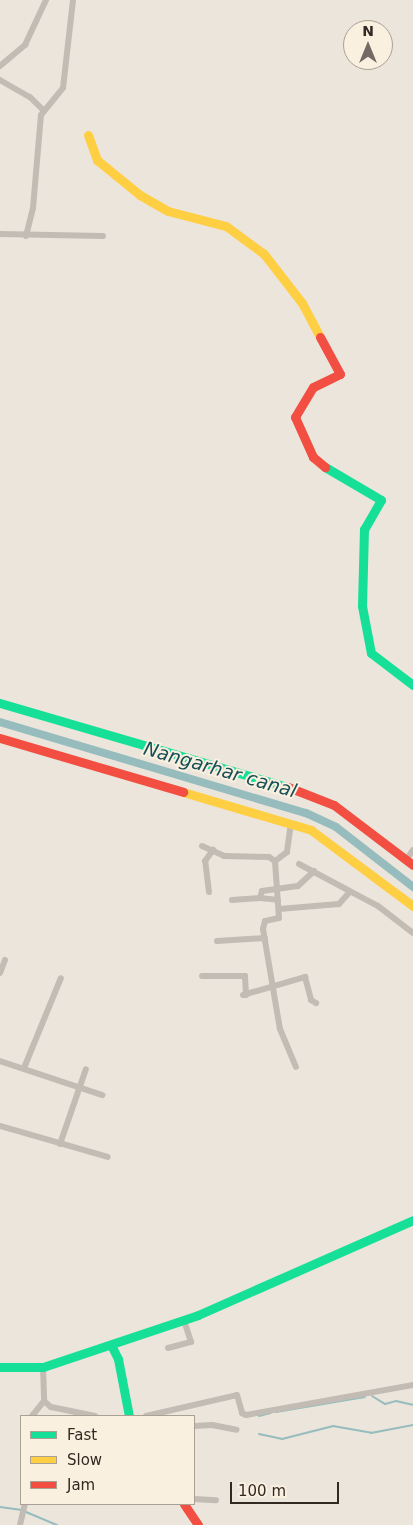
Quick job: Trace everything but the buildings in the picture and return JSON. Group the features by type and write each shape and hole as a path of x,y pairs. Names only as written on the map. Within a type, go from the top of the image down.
{"street":[{"path":"0,66 25,45 46,0"},
{"path":"26,236 33,208 43,110 63,88 74,0"},
{"path":"0,80 30,97 43,110"},
{"path":"88,135 97,160 140,195 168,211 226,226 264,254 302,302 340,374 313,387 295,417 313,457 333,474 380,500 364,529 362,606 371,653 413,685"},
{"path":"0,234 102,236"},
{"path":"0,703 297,789 334,805 410,862 413,850"},
{"path":"0,738 311,830 346,853 413,906"},
{"path":"275,861 287,852 292,823"},
{"path":"202,846 224,856 269,857 275,861"},
{"path":"209,892 205,861 213,850"},
{"path":"275,861 279,918 265,921 265,938 280,1029 296,1067"},
{"path":"299,864 349,893 378,906 413,933"},
{"path":"260,898 262,892 276,888 298,886 314,871"},
{"path":"279,909 339,904 349,893"},
{"path":"232,900 260,898 278,900"},
{"path":"217,941 265,938"},
{"path":"0,973 5,960"},
{"path":"202,976 245,976 245,995 274,989 305,977 311,1000 316,1003"},
{"path":"24,1068 61,978"},
{"path":"0,1061 102,1095"},
{"path":"60,1144 86,1069"},
{"path":"0,1126 108,1157"},
{"path":"0,1367 43,1367 184,1320 235,1301 347,1246 413,1220"},
{"path":"168,1348 191,1342 184,1320"},
{"path":"111,1345 118,1359 129,1415"},
{"path":"33,1415 44,1401 43,1367"},
{"path":"154,1415 171,1413 237,1394 242,1414 246,1415 413,1385"},
{"path":"44,1401 52,1407 90,1415"},
{"path":"195,1426 212,1425 237,1430"},
{"path":"195,1499 216,1500"},
{"path":"20,1525 25,1505"},
{"path":"185,1505 198,1525"}],"waterway":[{"name":"Nangarhar canal","path":"0,722 306,813 336,827 413,887"},
{"path":"372,1396 385,1404 396,1401 413,1405"},
{"path":"276,1412 365,1397"},
{"path":"259,1416 271,1413"},
{"path":"259,1434 282,1439 333,1426 371,1433 413,1425"},
{"path":"0,1507 22,1510"},
{"path":"26,1512 57,1525"}],"traffic: fast":[{"path":"325,467 381,500 364,529 362,606 371,653 413,685"},
{"path":"0,703 288,787"},
{"path":"0,1367 43,1367 198,1315 413,1220"},
{"path":"111,1345 118,1359 129,1415"}],"traffic: slow":[{"path":"88,135 97,160 140,195 168,211 226,226 264,254 302,303 320,337"},
{"path":"183,792 311,830 413,906"}],"traffic: jam":[{"path":"320,337 340,374 313,387 295,417 313,457 325,467"},
{"path":"0,738 183,792"},
{"path":"288,787 334,805 413,865"},
{"path":"185,1505 198,1525"}]}
